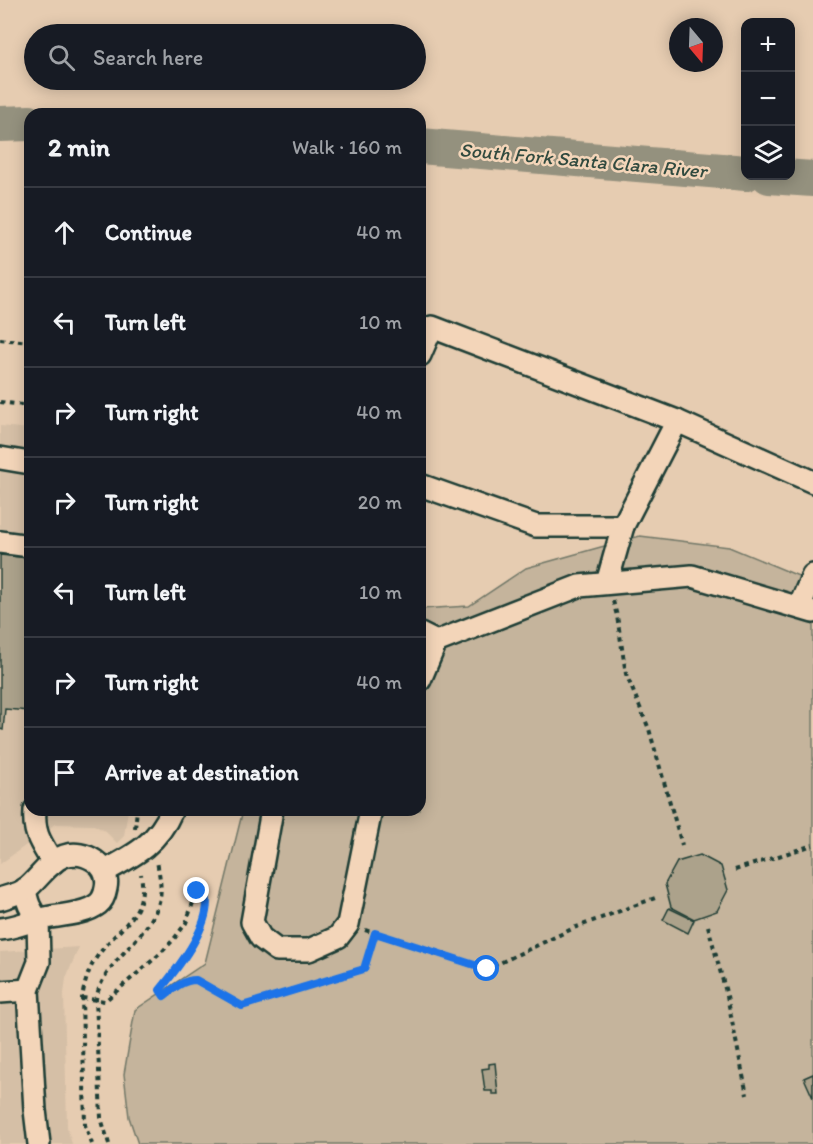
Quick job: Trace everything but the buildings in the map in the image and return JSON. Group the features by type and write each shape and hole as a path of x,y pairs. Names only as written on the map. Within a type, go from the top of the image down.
{"street":[{"path":"426,341 432,327 677,421 813,483"},
{"path":"607,584 623,526 677,421"},
{"path":"0,458 24,462"},
{"path":"426,487 536,526 623,526"},
{"path":"0,542 24,545"},
{"path":"428,638 579,586 692,576 806,610 813,575"},
{"path":"35,816 34,826 39,841 53,863"},
{"path":"105,871 137,854 154,839 169,816"},
{"path":"271,816 252,922 261,938 277,950 309,950 338,937 348,924 370,816"},
{"path":"0,899 25,890 53,863 64,856 76,854 89,857 105,871 107,883 105,894 100,903 88,910 0,929"},
{"path":"25,890 27,902 38,919 39,962 28,990 39,1144"},
{"path":"0,992 28,990"}],"path":[{"path":"0,339 24,341"},
{"path":"0,402 24,405"},
{"path":"607,584 617,616 626,674 649,729 682,845"},
{"path":"92,1144 85,1125 82,998 85,981 99,955 130,921 139,905 143,885 134,836 137,816"},
{"path":"109,1144 100,1118 96,999 109,970 147,926 155,913 160,896 160,878 154,839"},
{"path":"735,870 813,845"},
{"path":"82,998 105,1001 161,952 186,923 197,891 200,889 206,894 203,920 191,948 160,990 164,996 177,986 189,980 196,980 242,1006 253,1003 364,969 375,933"},
{"path":"348,924 487,969 574,928 655,898"},
{"path":"708,926 727,996 747,1095"}],"shaded area":[{"path":"0,426 24,428 24,816 127,816 124,836 117,843 105,831 94,825 55,824 0,864"},
{"path":"640,536 729,547 813,582 813,1144 138,1144 129,1117 124,1074 135,1010 205,963 242,816 426,816 426,609 469,606 526,568"},
{"path":"79,947 66,978 64,994 67,1127 72,1144 0,1144 0,952"}],"waterway":[{"name":"South Fork Santa Clara River","path":"0,124 24,123"},
{"name":"South Fork Santa Clara River","path":"426,146 741,173"},
{"name":"South Fork Santa Clara River","path":"795,178 813,179"}],"route":[{"path":"197,891 204,890 206,894 203,920 191,948 160,990 164,996 189,980 196,980 242,1006 364,969 375,933 487,969"}]}
